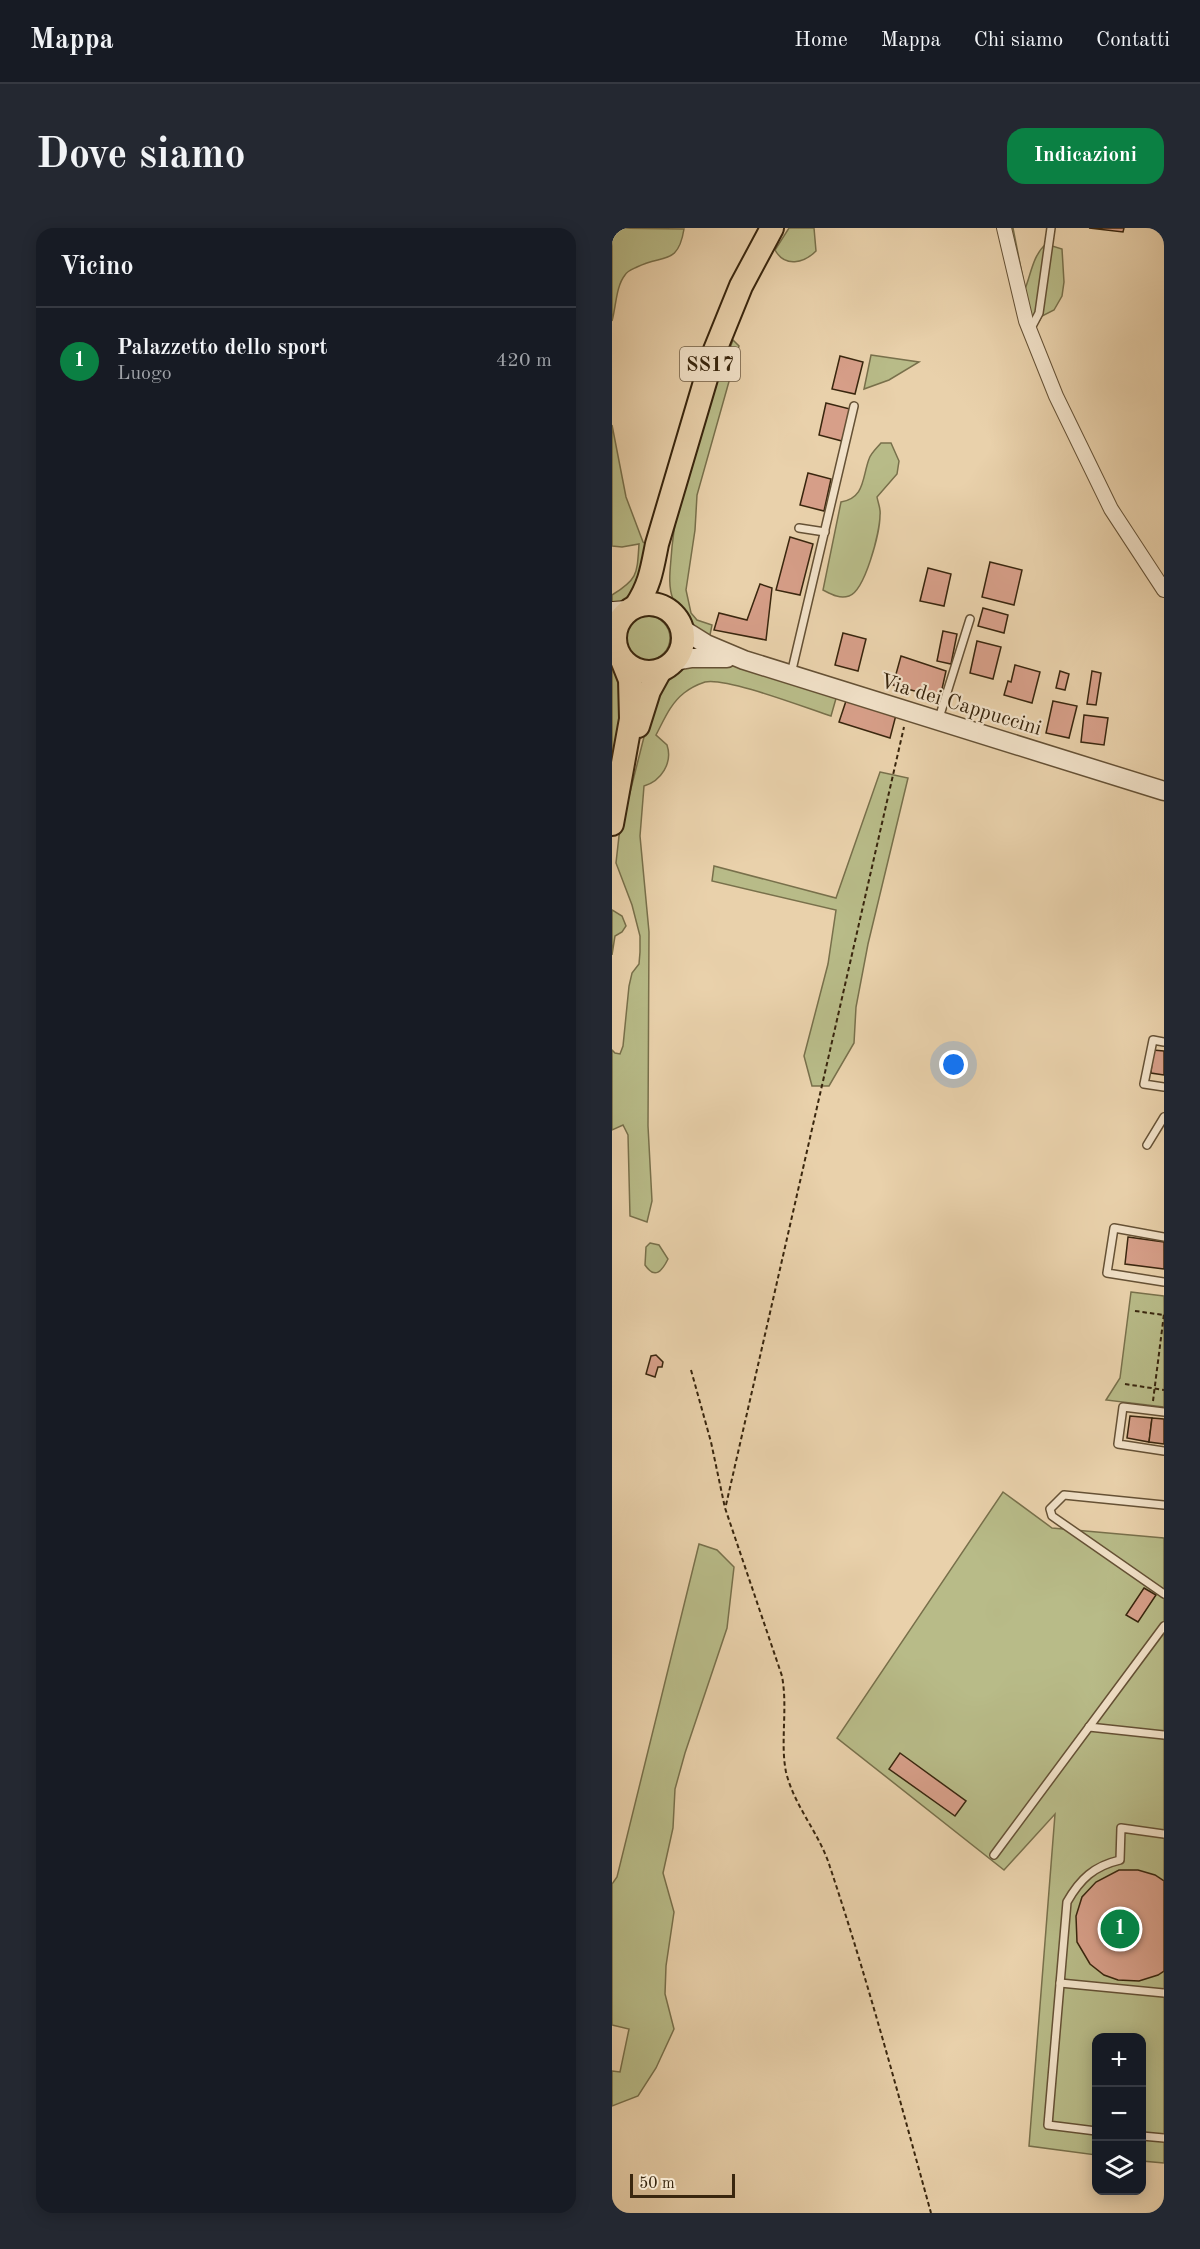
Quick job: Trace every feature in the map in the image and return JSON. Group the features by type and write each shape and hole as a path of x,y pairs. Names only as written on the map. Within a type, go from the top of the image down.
{"main road":[{"name":"SS17","path":"612,824 631,718 630,680 617,652 614,640 615,630 625,610 646,590 696,407 713,355 741,286 772,228"},
{"name":"SS17","path":"623,770 649,691 681,652 683,641 680,622 669,610 665,582 668,508"},
{"path":"625,610 647,603 669,610"},
{"path":"617,652 630,667 640,671 650,673 668,666"}],"street":[{"path":"1004,228 1030,330 1056,396 1111,509 1164,590"},
{"name":"Via dei Cappuccini","path":"682,629 706,644 744,660 1164,791"},
{"name":"Via dei Cappuccini","path":"668,666 709,657 744,660"}],"lane":[{"path":"1030,330 1039,313 1051,228"},
{"path":"791,675 854,406"},
{"path":"799,528 825,532"},
{"path":"938,721 970,619"},
{"path":"1164,1042 1153,1040 1144,1084 1164,1087"},
{"path":"1147,1145 1164,1117"},
{"path":"1164,1237 1114,1228 1107,1273 1164,1282"},
{"path":"1164,1412 1123,1407 1118,1444 1164,1451"},
{"path":"1164,1505 1064,1495 1050,1509 1052,1516 1164,1594"},
{"path":"994,1855 1164,1626"},
{"path":"1089,1727 1164,1735"},
{"path":"1092,2131 1048,2126 1067,1902 1076,1885 1086,1874 1106,1863 1120,1860 1121,1828 1164,1834"},
{"path":"1060,1983 1164,1993"},
{"path":"1146,2136 1164,2138"}],"path":[{"path":"725,1508 907,711"},
{"path":"1135,1311 1164,1314 1151,1410"},
{"path":"691,1370 711,1442 725,1508 782,1676 785,1696 786,1772 796,1799 829,1863 868,1987 931,2213"},
{"path":"1125,1384 1164,1390"}],"green space":[{"path":"612,228 684,229 678,249 673,254 646,263 626,274 618,291 612,321"},
{"path":"789,228 814,228 816,251 795,262 779,256 775,250"},
{"path":"1005,228 1013,228 1025,289 1035,259 1042,248 1046,244 1062,249 1064,282 1062,296 1054,310 1042,316 1032,333"},
{"path":"733,340 739,346 697,495 695,530 686,590 691,613 697,620 712,625 709,640 688,621 675,604 670,589 670,569 674,530 686,475 703,420"},
{"path":"871,355 919,362 889,380 864,389"},
{"path":"612,425 626,497 643,542 649,546 638,592 624,602 612,605 612,595 627,584 634,575 638,562 639,544 612,546"},
{"path":"881,443 891,443 899,461 897,474 877,497 880,513 877,534 861,584 849,596 835,596 823,590 841,502 849,500 859,492 870,457"},
{"path":"648,616 663,623 670,638 663,653 648,660 633,653 626,638 633,623"},
{"path":"612,661 625,684 612,778"},
{"path":"727,664 745,666 837,695 831,716 748,688 705,682 679,697 656,735 667,745 667,765 656,780 644,786 640,836 649,932 648,1126 652,1201 647,1222 630,1216 628,1135 623,1125 612,1130 612,1050 620,1054 623,1046 629,986 632,973 639,964 640,952 640,936 632,905 616,863 619,836 645,733 663,681 683,666"},
{"path":"880,772 908,778 868,944 856,1007 854,1043 829,1086 812,1086 804,1056 828,964 836,910 712,881 714,866 836,898"},
{"path":"612,910 622,916 626,926 615,936 612,955"},
{"path":"650,1243 659,1245 668,1259 661,1270 655,1273 645,1265 646,1247"},
{"path":"1131,1292 1164,1296 1164,1407 1106,1400 1120,1378"},
{"path":"1003,1492 1052,1528 1164,1538 1164,2163 1146,2161 1146,2033 1092,2033 1092,2154 1029,2146 1055,1814 1004,1870 837,1738"},
{"path":"699,1544 717,1550 734,1567 727,1628 675,1789 673,1828 663,1873 674,1912 666,1966 665,1994 674,2029 656,2068 638,2096 612,2106 612,2071 620,2072 629,2029 612,2025 612,1884 617,1877"}],"building":[{"path":"1089,228 1124,228 1123,232"},
{"path":"840,356 863,362 855,394 832,389"},
{"path":"826,403 850,409 842,441 819,435"},
{"path":"808,473 831,479 824,511 800,505"},
{"path":"790,537 813,544 800,595 776,590"},
{"path":"990,562 1022,570 1014,605 982,597"},
{"path":"928,568 951,574 944,606 920,601"},
{"path":"760,584 772,588 766,640 714,630 719,613 747,620"},
{"path":"983,608 1008,615 1004,633 978,626"},
{"path":"943,631 957,634 951,664 937,661"},
{"path":"843,633 866,639 858,671 835,665"},
{"path":"977,641 1001,647 993,679 970,673"},
{"path":"901,656 946,671 940,698 893,685"},
{"path":"1015,665 1040,672 1032,703 1004,695 1008,681 1011,682"},
{"path":"1060,671 1069,674 1065,690 1056,688"},
{"path":"1092,671 1101,673 1096,705 1087,704"},
{"path":"846,701 896,715 890,738 839,722"},
{"path":"1053,701 1077,706 1069,738 1046,733"},
{"path":"1084,715 1108,718 1104,745 1081,742"},
{"path":"1153,1050 1164,1051 1164,1075 1151,1073"},
{"path":"1128,1237 1164,1242 1164,1269 1125,1264"},
{"path":"656,1355 663,1362 662,1367 658,1367 655,1377 646,1374 651,1356"},
{"path":"1130,1416 1152,1418 1149,1442 1127,1438"},
{"path":"1152,1418 1164,1419 1164,1444 1149,1442"},
{"path":"1144,1588 1156,1595 1138,1622 1126,1615"},
{"path":"900,1753 966,1801 955,1816 889,1769"},
{"path":"1119,1870 1138,1870 1155,1875 1164,1881 1164,1971 1139,1981 1118,1980 1104,1975 1090,1964 1077,1942 1076,1916 1082,1897 1096,1882"}],"place":[{"name":"Palazzetto dello sport","path":"1120,1929"}]}
